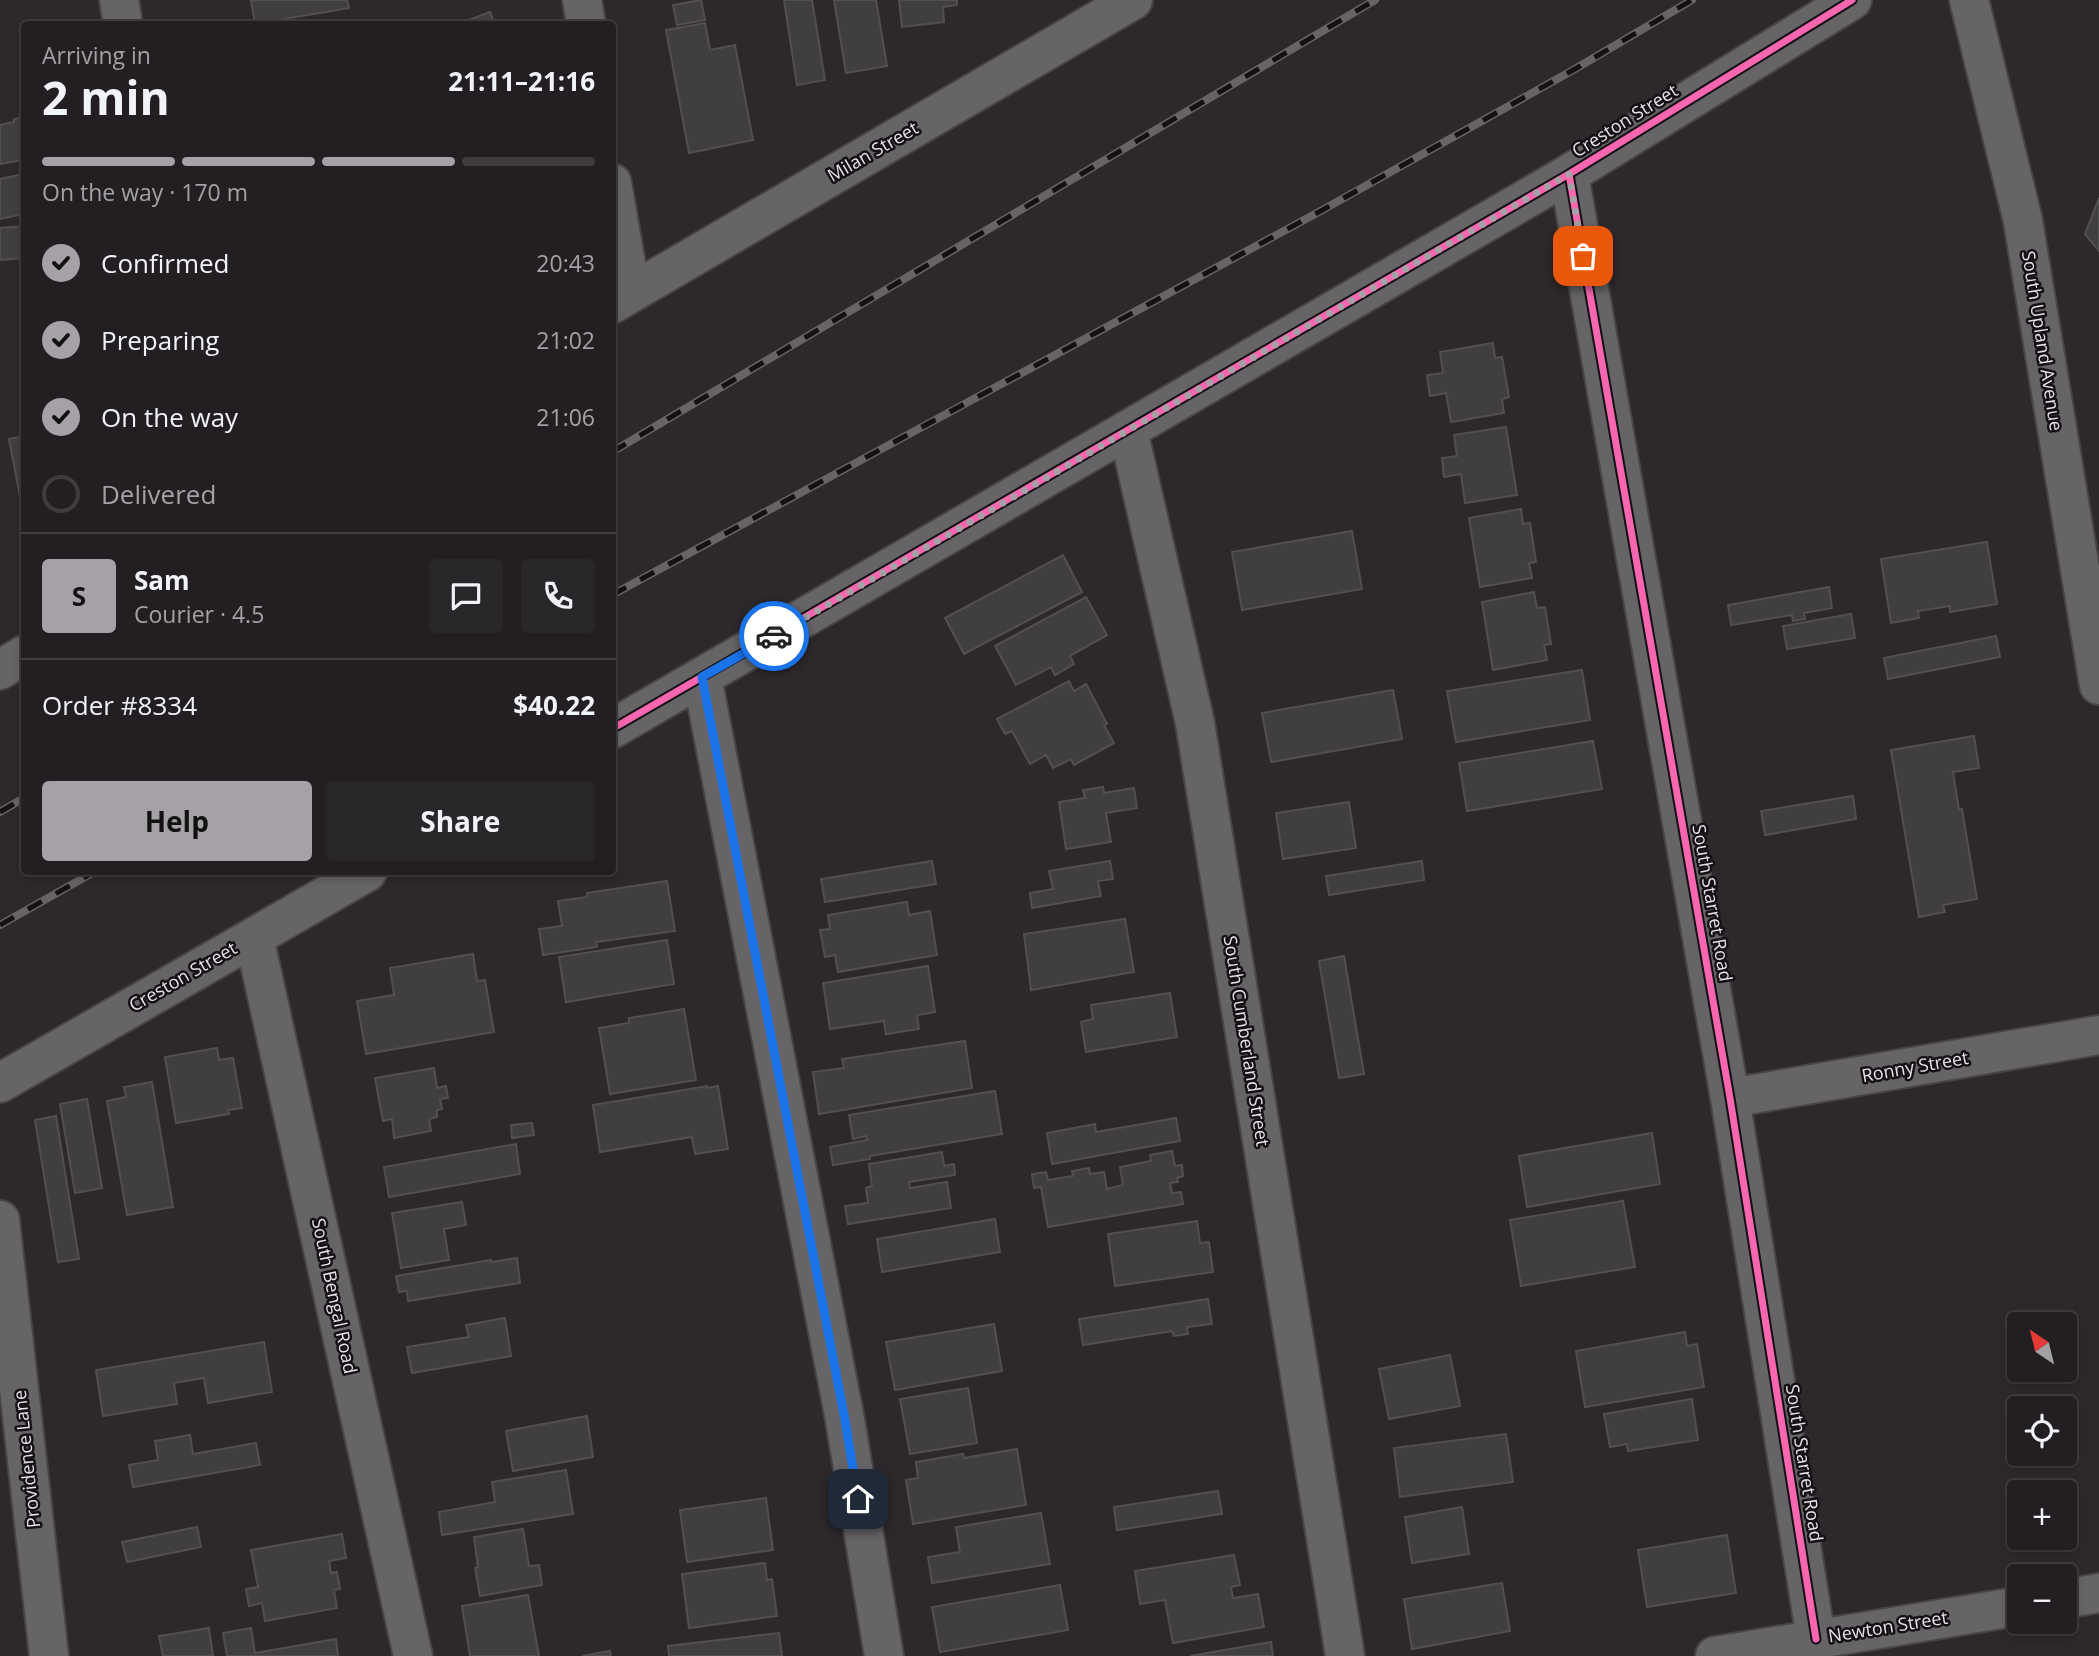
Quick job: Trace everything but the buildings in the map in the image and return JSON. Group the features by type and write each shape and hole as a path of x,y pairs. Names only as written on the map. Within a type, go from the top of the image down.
{"street":[{"path":"119,0 122,21"},
{"path":"582,0 586,21"},
{"name":"Milan Street","path":"622,298 1075,16 1133,0"},
{"name":"Creston Street","path":"616,727 1569,174 1852,0"},
{"name":"South Upland Avenue","path":"1969,0 2023,221 2099,685"},
{"name":"South Starret Road","path":"1569,174 1730,1098 1816,1639"},
{"path":"616,229 622,298"},
{"name":"South Cumberland Street","path":"1128,430 1195,723 1345,1656"},
{"path":"0,670 21,657"},
{"path":"702,677 845,1420 884,1656"},
{"name":"Creston Street","path":"0,1083 362,875"},
{"name":"South Bengal Road","path":"254,937 413,1656"},
{"name":"Ronny Street","path":"1730,1098 2099,1035"},
{"name":"Providence Lane","path":"0,1220 49,1656"},
{"path":"2077,1597 2099,1593"},
{"name":"Newton Street","path":"1714,1656 2007,1608"}],"railway":[{"path":"616,450 1375,0"},
{"path":"616,593 1317,213 1575,69 1692,0"},
{"path":"0,812 21,800"},
{"path":"0,925 89,875"}],"cycle path":[{"path":"616,727 1569,174 1852,0"},
{"path":"1569,174 1730,1098 1816,1639"}],"way so far":[{"path":"774,636 1569,174 1583,256"}],"route":[{"path":"774,636 702,677 858,1499"}]}
